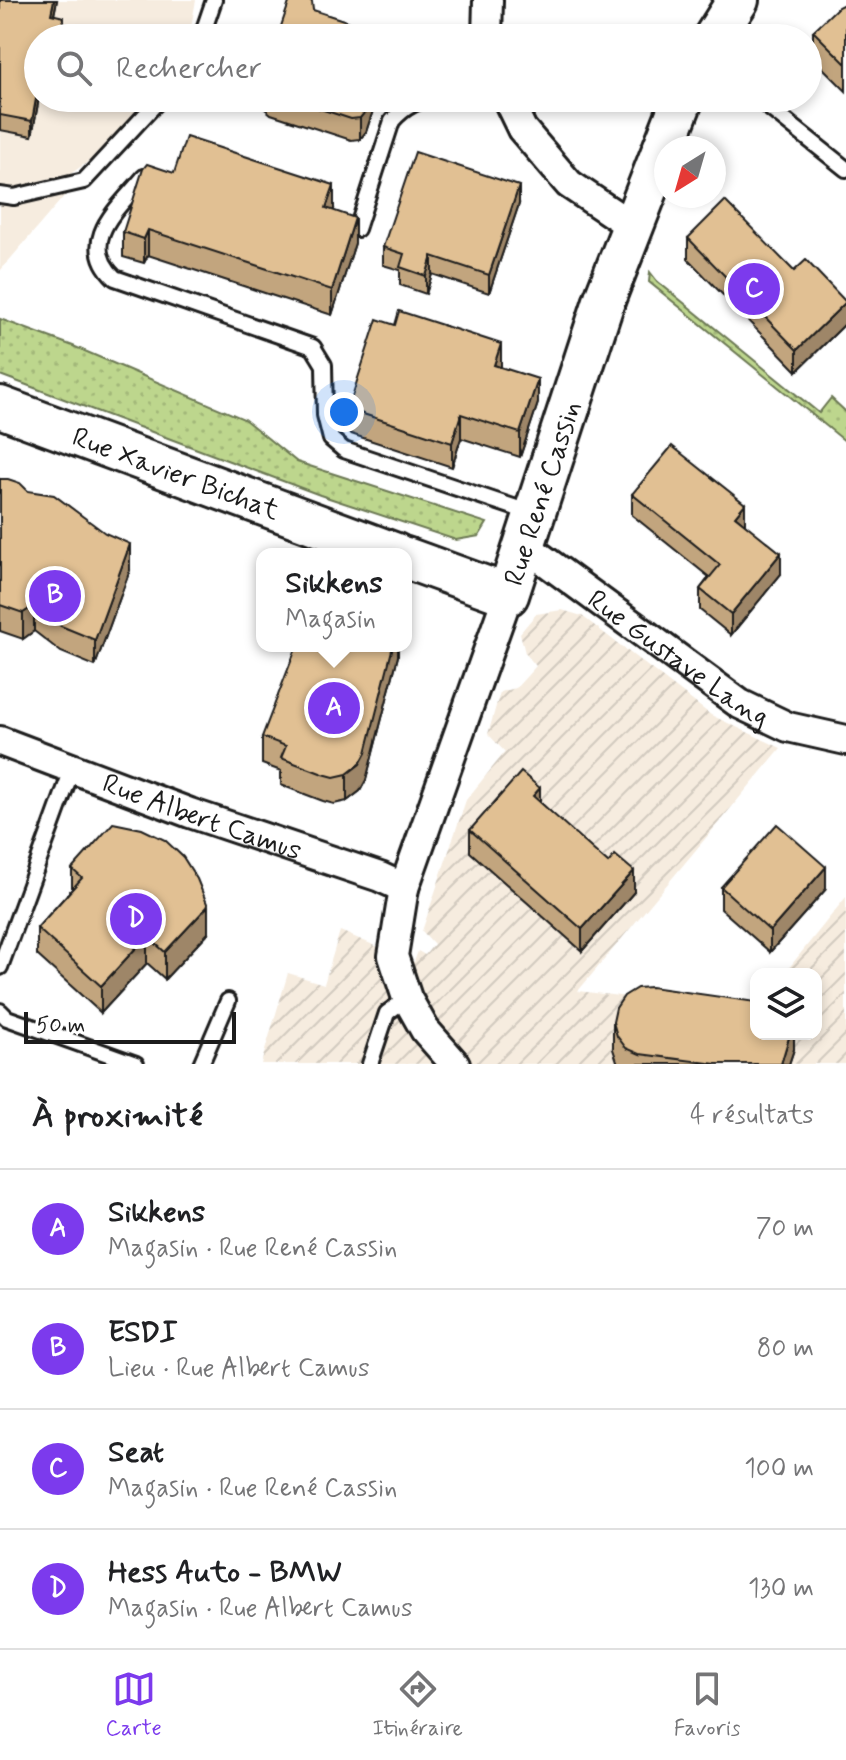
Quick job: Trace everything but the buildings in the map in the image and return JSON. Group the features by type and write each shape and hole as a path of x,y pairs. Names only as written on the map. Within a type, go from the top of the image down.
{"main road":[{"path":"723,24 738,0"},
{"name":"Rue René Cassin","path":"508,595 600,312 678,112"},
{"name":"Rue Xavier Bichat","path":"0,407 380,548"},
{"path":"412,560 508,595"}],"street":[{"path":"487,24 488,0"},
{"path":"514,112 522,129 569,184 633,227"},
{"name":"Rue Gustave Lang","path":"530,530 740,704 788,727 846,740"},
{"name":"Rue René Cassin","path":"455,1064 425,1030 407,998 393,956 404,888 508,595"},
{"name":"Rue Albert Camus","path":"0,741 190,813 404,888"}],"lane":[{"path":"206,24 214,0"},
{"path":"0,195 14,197 84,181 148,112"},
{"path":"357,229 392,121 400,112"},
{"path":"775,112 846,169"},
{"path":"144,177 101,231 98,246 107,270 115,278 313,347 324,365 325,415 331,439 344,450 530,530"},
{"path":"0,967 73,767"},
{"path":"370,1064 387,1013 407,998"},
{"path":"201,1064 228,1001"},
{"path":"0,1011 7,1018 136,1064"}],"shaded area":[{"path":"0,0 196,0 192,24 24,24 24,112 136,112 102,152 69,175 66,194 0,271"},
{"path":"562,610 582,616 711,715 781,748 578,991 750,1012 750,1040 822,1040 822,968 789,968 846,897 846,1064 261,1064 288,973 324,984 340,931 414,962 418,951 425,955 434,944 422,931 466,800 505,752 488,734 500,692 516,688 536,666 525,653 520,633 536,614"}],"green space":[{"path":"650,272 657,281 819,413 831,398 846,412 846,442 649,282"},
{"path":"0,319 73,346 244,419 297,462 487,523 479,536 456,540 320,495 0,375"}],"place":[{"name":"Seat","path":"754,289"},
{"name":"ESDI","path":"55,596"},
{"name":"Sikkens","path":"334,708"},
{"name":"Hess Auto - BMW","path":"136,919"}]}
